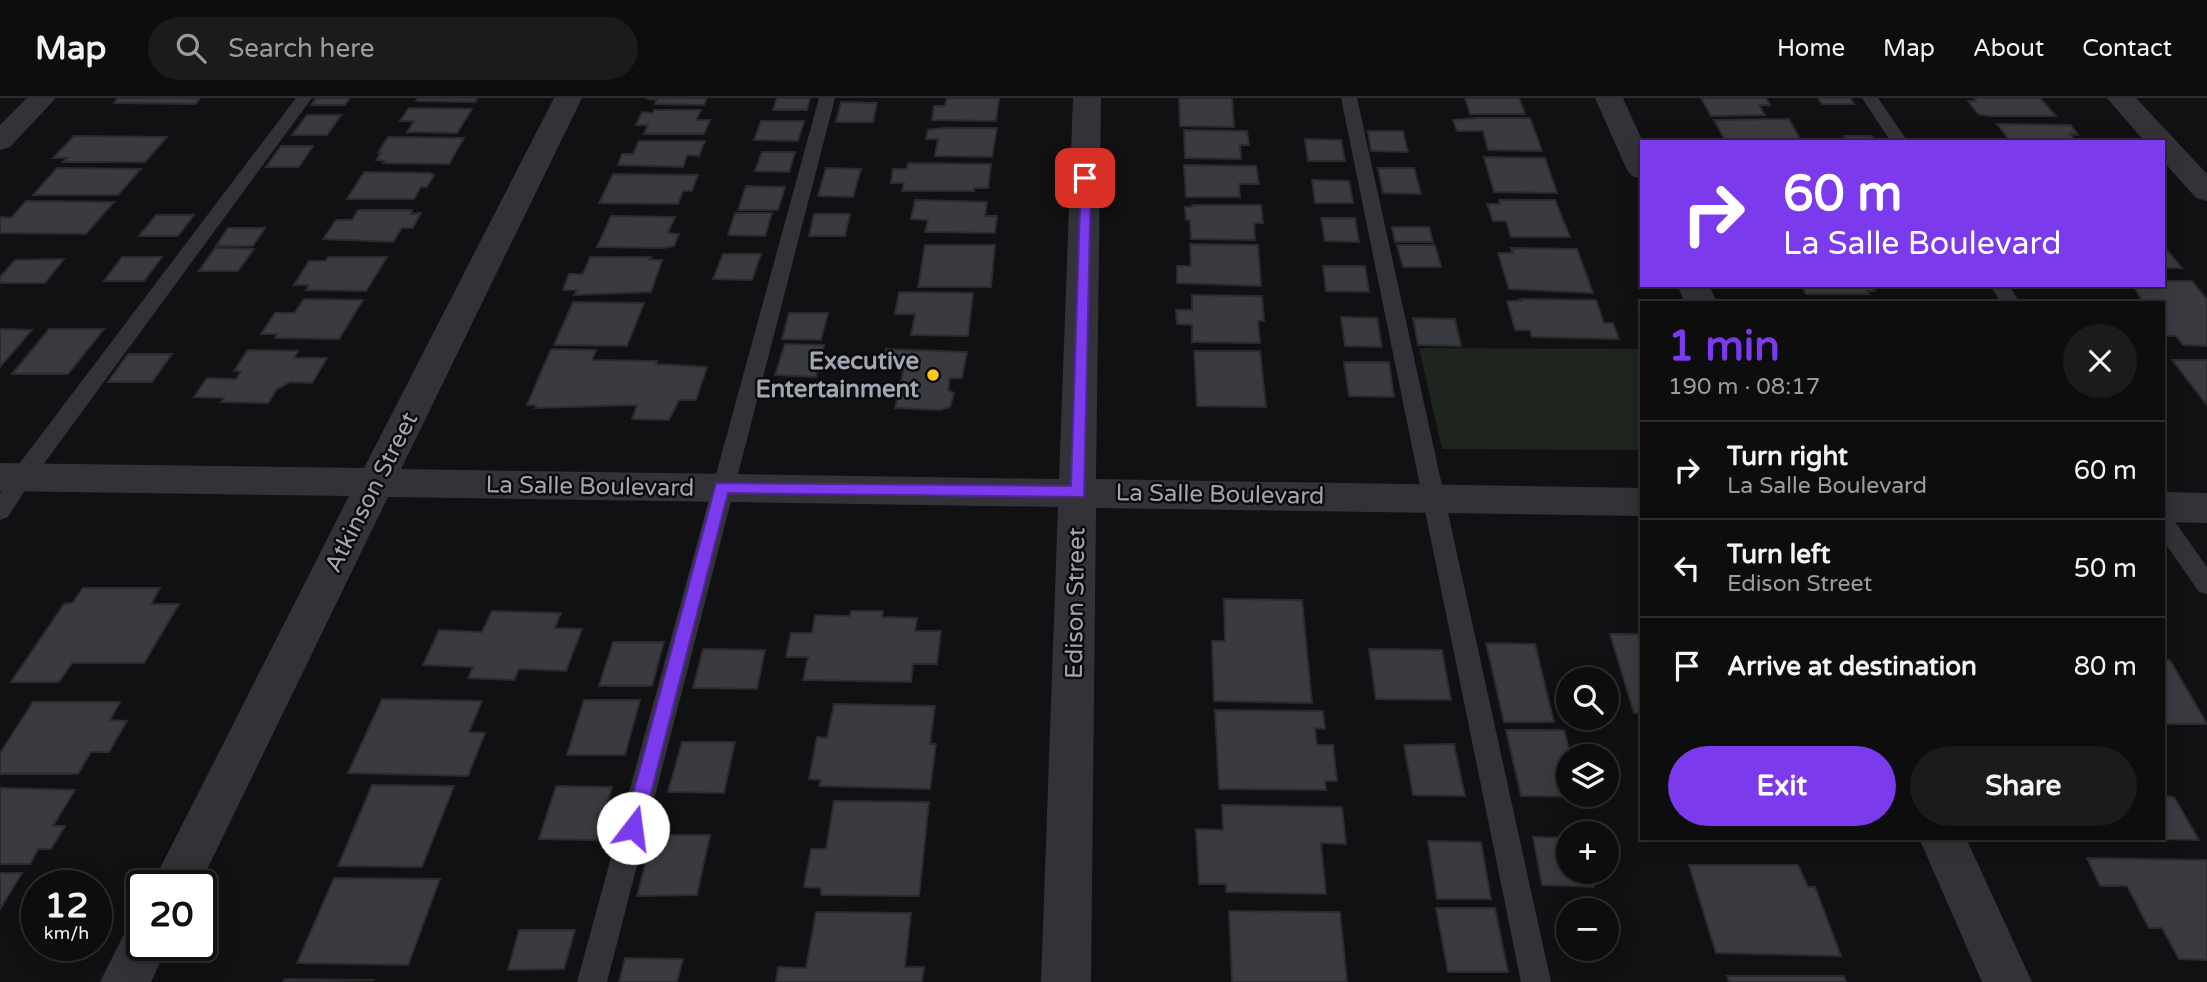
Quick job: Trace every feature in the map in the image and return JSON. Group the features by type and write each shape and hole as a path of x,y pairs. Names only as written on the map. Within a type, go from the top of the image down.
{"street":[{"path":"0,141 42,98"},
{"name":"Atkinson Street","path":"182,870 568,98"},
{"name":"Edison Street","path":"1066,982 1087,98"},
{"path":"1609,98 1640,166"},
{"path":"2121,98 2159,140"},
{"path":"2165,146 2207,192"},
{"name":"La Salle Boulevard","path":"10,478 1640,502"},
{"path":"2165,507 2207,508"},
{"path":"1943,840 2007,982"},
{"path":"125,982 136,961"}],"lane":[{"path":"0,511 10,478 304,98"},
{"path":"592,982 827,98"},
{"path":"1349,98 1434,497 1443,555 1536,982"},
{"path":"1870,98 1899,140"},
{"path":"2165,525 2207,585"}],"shaded area":[{"path":"1419,348 1640,349 1640,450 1442,449"}],"building":[{"path":"118,98 200,98 196,104 114,103"},
{"path":"316,98 350,98 345,105 311,105"},
{"path":"418,98 477,98 475,102 416,101"},
{"path":"645,98 707,98 704,105 655,104 657,100"},
{"path":"777,98 810,98 807,110 773,110"},
{"path":"947,98 999,98 996,121 932,120 934,106 945,106"},
{"path":"1179,98 1232,98 1234,127 1180,126"},
{"path":"1465,98 1519,98 1525,114 1470,114"},
{"path":"1701,98 1766,98 1770,105 1759,105 1765,115 1711,116"},
{"path":"1818,98 1850,98 1854,104 1822,104"},
{"path":"1974,98 2040,98 2056,116 1978,114 1968,101 1976,101"},
{"path":"841,102 877,103 873,122 836,122"},
{"path":"409,108 472,109 457,133 407,132 414,121 400,121"},
{"path":"654,110 701,110 696,120 710,120 704,134 644,134 648,125 636,125 642,112 653,113"},
{"path":"307,115 341,115 327,135 292,135"},
{"path":"1530,118 1542,151 1488,150 1483,131 1457,131 1453,120"},
{"path":"1789,119 1801,140 1725,140 1714,120"},
{"path":"761,121 804,121 798,141 754,140"},
{"path":"1997,124 2071,125 2078,135 2070,134 2074,140 2009,140"},
{"path":"997,128 992,157 935,156 938,139 926,139 928,130"},
{"path":"1184,130 1247,131 1249,145 1240,145 1241,159 1185,158"},
{"path":"1368,131 1403,131 1408,152 1371,151"},
{"path":"74,136 167,137 145,162 63,162 67,158 53,158"},
{"path":"1844,136 1872,136 1874,140 1847,140"},
{"path":"388,137 464,138 449,164 383,163 384,161 376,160"},
{"path":"1305,139 1341,140 1345,161 1308,161"},
{"path":"639,141 705,141 699,156 687,155 683,167 618,165 622,154 633,154"},
{"path":"281,146 313,146 299,167 266,167"},
{"path":"762,152 795,152 789,172 755,171"},
{"path":"1484,157 1545,158 1557,193 1494,192"},
{"path":"908,163 991,164 988,188 974,188 974,191 902,191 904,183 891,183 893,169 907,169"},
{"path":"1184,165 1256,166 1259,184 1239,184 1240,197 1186,197"},
{"path":"57,168 141,169 118,195 33,195"},
{"path":"826,168 861,169 853,197 818,196"},
{"path":"1378,168 1414,168 1421,194 1383,193"},
{"path":"364,172 434,175 427,187 421,187 414,199 347,199"},
{"path":"613,174 698,175 692,191 683,191 678,204 599,203"},
{"path":"1312,180 1349,181 1353,203 1315,203"},
{"path":"746,186 785,187 778,210 738,210"},
{"path":"915,200 987,202 985,216 997,216 995,233 925,232 928,220 911,219"},
{"path":"1499,200 1555,200 1570,237 1511,237 1506,221 1493,221 1487,204 1500,204"},
{"path":"26,201 114,202 86,234 0,233 0,217 11,218"},
{"path":"1261,205 1263,223 1254,223 1255,240 1191,239 1190,220 1186,220 1185,207"},
{"path":"358,210 412,210 411,214 421,213 413,228 402,228 393,242 323,239 336,220 352,220"},
{"path":"735,213 772,213 765,236 728,235"},
{"path":"814,214 850,214 845,236 809,236"},
{"path":"156,215 194,215 178,236 139,236"},
{"path":"611,216 675,217 668,233 679,234 674,246 663,248 597,247"},
{"path":"1321,218 1355,218 1359,242 1325,241"},
{"path":"1392,227 1429,227 1433,242 1395,242"},
{"path":"228,228 265,228 253,246 216,246"},
{"path":"1190,244 1258,245 1261,286 1177,283 1177,266 1191,266"},
{"path":"925,245 995,245 991,287 918,287"},
{"path":"1397,245 1435,245 1441,267 1403,267"},
{"path":"2165,247 2182,268 2165,268"},
{"path":"215,248 254,249 238,271 199,271"},
{"path":"1511,248 1577,249 1593,293 1509,289 1498,253 1513,253"},
{"path":"723,254 761,254 752,280 713,279"},
{"path":"122,257 162,257 144,281 104,281"},
{"path":"328,257 387,257 366,291 306,290 309,285 294,285 309,261 325,261"},
{"path":"590,257 651,257 649,260 662,260 651,292 574,295 577,290 563,290 569,274 583,274"},
{"path":"64,259 45,283 0,283 0,277 15,260"},
{"path":"1323,266 1365,266 1369,292 1326,291"},
{"path":"2165,281 2192,281 2207,299 2207,346 2183,345 2176,336 2165,336 2165,301 2142,301 2134,287 2165,287"},
{"path":"1802,287 1873,287 1875,291 1867,291 1869,294 1806,294"},
{"path":"899,292 973,293 968,336 911,335 915,314 895,314"},
{"path":"1192,295 1262,296 1264,321 1258,321 1260,343 1192,342 1192,325 1177,324 1176,310 1192,310"},
{"path":"304,299 363,300 339,339 275,338 277,334 261,334 275,313 294,313"},
{"path":"1520,299 1596,300 1604,323 1613,323 1619,339 1532,337 1530,330 1515,330 1507,301 1521,301"},
{"path":"573,302 644,303 627,346 554,345"},
{"path":"789,313 828,313 821,340 782,339"},
{"path":"1341,317 1377,318 1382,347 1345,346"},
{"path":"1413,318 1455,319 1461,346 1418,345"},
{"path":"0,329 32,330 0,367"},
{"path":"49,329 104,329 68,374 12,374"},
{"path":"785,344 824,345 816,377 775,375"},
{"path":"551,349 596,350 592,360 657,361 656,364 707,367 696,400 679,400 669,420 632,419 637,405 535,408 536,405 527,405"},
{"path":"886,349 967,352 962,378 950,378 948,390 954,393 950,407 940,410 895,408 904,367 882,366"},
{"path":"248,350 298,351 294,358 327,358 312,383 290,382 277,389 268,403 221,402 224,398 194,397 207,378 236,379 241,371 234,371"},
{"path":"1194,351 1260,351 1266,407 1197,406"},
{"path":"128,354 172,354 152,382 108,382"},
{"path":"2172,360 2207,360 2207,405"},
{"path":"1344,362 1389,362 1394,397 1349,396"},
{"path":"83,588 160,588 151,604 179,604 144,663 72,663 59,682 11,682 64,604 72,603"},
{"path":"1224,599 1302,600 1312,703 1214,701 1212,641 1225,641"},
{"path":"492,611 561,613 555,628 582,629 566,671 519,669 514,680 468,678 473,667 423,665 439,630 482,632"},
{"path":"851,611 883,611 882,617 917,618 915,631 941,631 937,664 913,664 911,682 803,680 808,657 786,657 791,633 812,633 815,615 850,616"},
{"path":"1610,634 1640,634 1640,713 1634,713"},
{"path":"613,642 664,642 652,686 599,686"},
{"path":"1486,643 1535,644 1554,722 1504,722"},
{"path":"703,649 765,650 757,689 693,688"},
{"path":"1369,649 1442,650 1451,700 1376,699"},
{"path":"2165,660 2170,660 2207,724 2165,724"},
{"path":"382,699 482,701 469,732 485,733 468,776 348,773"},
{"path":"584,700 640,700 625,755 567,755"},
{"path":"33,702 120,702 110,720 127,721 109,752 91,752 78,774 0,774 0,753"},
{"path":"834,704 935,706 930,744 936,744 930,789 819,786 821,780 809,779 817,737 827,738"},
{"path":"1215,710 1323,711 1325,729 1315,728 1317,745 1333,745 1337,781 1325,781 1326,790 1219,789"},
{"path":"1506,730 1564,730 1568,744 1556,744 1556,797 1521,796"},
{"path":"682,742 735,742 724,793 668,792"},
{"path":"1454,744 1465,796 1413,795 1404,745"},
{"path":"372,785 454,786 422,867 338,866"},
{"path":"556,786 612,787 597,840 539,839"},
{"path":"0,788 75,790 53,826 65,826 51,849 38,849 30,864 0,864"},
{"path":"2165,794 2174,797 2199,840 2165,839"},
{"path":"834,801 929,802 919,896 821,895 821,888 804,887 811,849 826,849"},
{"path":"1222,805 1342,807 1346,844 1321,843 1326,894 1226,892 1226,884 1199,884 1196,829 1223,830"},
{"path":"653,835 710,835 697,895 637,896"},
{"path":"1533,837 1556,838 1556,884 1593,884 1594,887 1542,885"},
{"path":"1428,841 1481,842 1491,899 1437,899"},
{"path":"2087,858 2207,860 2207,960 2179,959 2162,928 2149,928 2127,886 2100,886"},
{"path":"1689,865 1798,865 1808,887 1815,887 1841,956 1716,953"},
{"path":"0,873 21,873 21,875 0,909"},
{"path":"334,878 440,879 408,965 297,963"},
{"path":"1436,908 1495,908 1508,972 1448,972"},
{"path":"1229,911 1340,912 1347,982 1232,982"},
{"path":"816,912 911,913 905,967 924,967 922,982 776,982 778,967 806,968"},
{"path":"519,930 575,930 564,969 508,970"},
{"path":"625,958 683,959 677,982 619,982"},
{"path":"1727,976 1844,976 1846,982 1729,982"},
{"path":"285,979 375,980 283,982"}],"place":[{"name":"Executive Entertainment","path":"933,375"}],"route":[{"path":"633,828 722,488 1078,492 1085,178"}]}
